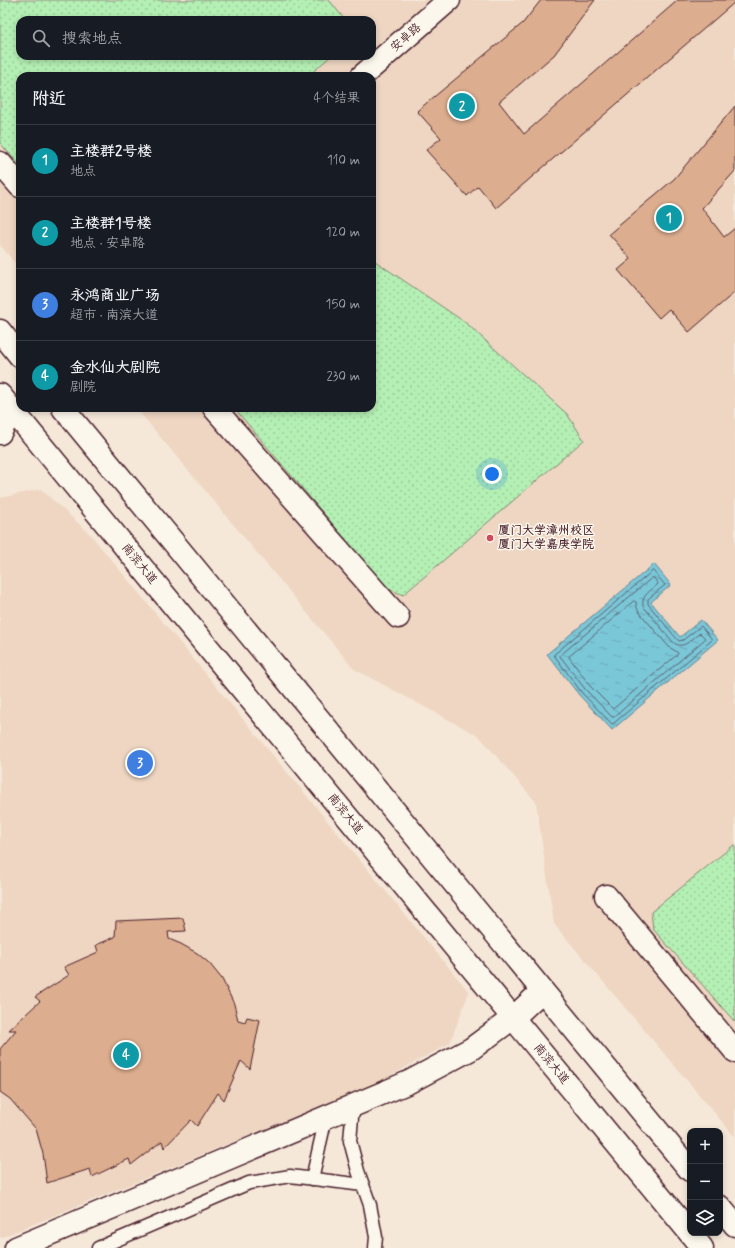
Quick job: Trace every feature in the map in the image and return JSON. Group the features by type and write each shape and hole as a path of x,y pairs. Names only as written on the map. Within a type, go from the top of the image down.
{"main road":[{"name":"安卓路","path":"367,72 449,0"},
{"path":"0,163 16,181"},
{"path":"0,331 16,351"},
{"path":"0,433 6,402"},
{"name":"南滨大道","path":"6,402 687,1229"},
{"path":"66,412 687,1166"},
{"path":"218,412 398,617"},
{"path":"606,896 735,1051"},
{"path":"16,1248 409,1082 472,1049 513,1018 542,991"},
{"path":"723,1211 735,1225"},
{"name":"南滨大道","path":"692,1236 702,1248"}],"lane":[{"path":"353,1106 350,1141 358,1171 370,1205 376,1237 375,1248"},
{"path":"312,1179 326,1117"},
{"path":"98,1248 249,1183 290,1176 363,1185"}],"shaded area":[{"name":"厦门大学漳州校区 厦门大学嘉庚学院","path":"0,0 735,0 735,1137 554,924 536,802 479,736 354,669 139,412 376,412 376,72 16,72 16,264 0,245"},
{"path":"41,489 90,534 469,992 450,1043 379,1082 0,1238 0,498"}],"green space":[{"path":"0,0 329,0 342,16 16,16 16,60 326,60 313,72 16,72 16,161 0,143"},
{"path":"376,262 466,323 567,414 584,440 403,595 387,588 237,412 376,412"},
{"path":"735,844 735,1022 653,929 651,912"}],"water":[{"path":"654,564 671,585 651,602 680,637 701,620 718,640 612,730 579,695 547,654"}],"building":[{"path":"541,0 595,0 554,55 499,102 524,134 678,0 735,0 735,2 496,208 478,186 467,196 426,150 441,138 417,111 523,23"},
{"path":"735,106 735,171 702,208 724,237 735,228 735,292 689,332 669,309 659,318 618,270 631,259 609,234 674,179"},
{"path":"183,918 186,931 168,932 169,939 197,953 209,963 222,979 234,1004 238,1020 245,1022 247,1017 260,1020 250,1069 241,1061 224,1100 218,1093 197,1126 191,1120 164,1148 162,1141 131,1165 129,1159 92,1177 90,1169 47,1183 43,1154 36,1129 10,1099 0,1092 0,1049 16,1030 9,1030 40,1001 35,997 69,975 64,967 98,952 96,945 115,937 116,921"}],"place":[{"name":"主楼群1号楼","path":"462,106"},
{"name":"主楼群2号楼","path":"669,218"},
{"name":"厦门大学漳州校区 厦门大学嘉庚学院","path":"490,538"},
{"name":"永鸿商业广场","path":"140,763"},
{"name":"金水仙大剧院","path":"126,1055"}]}
